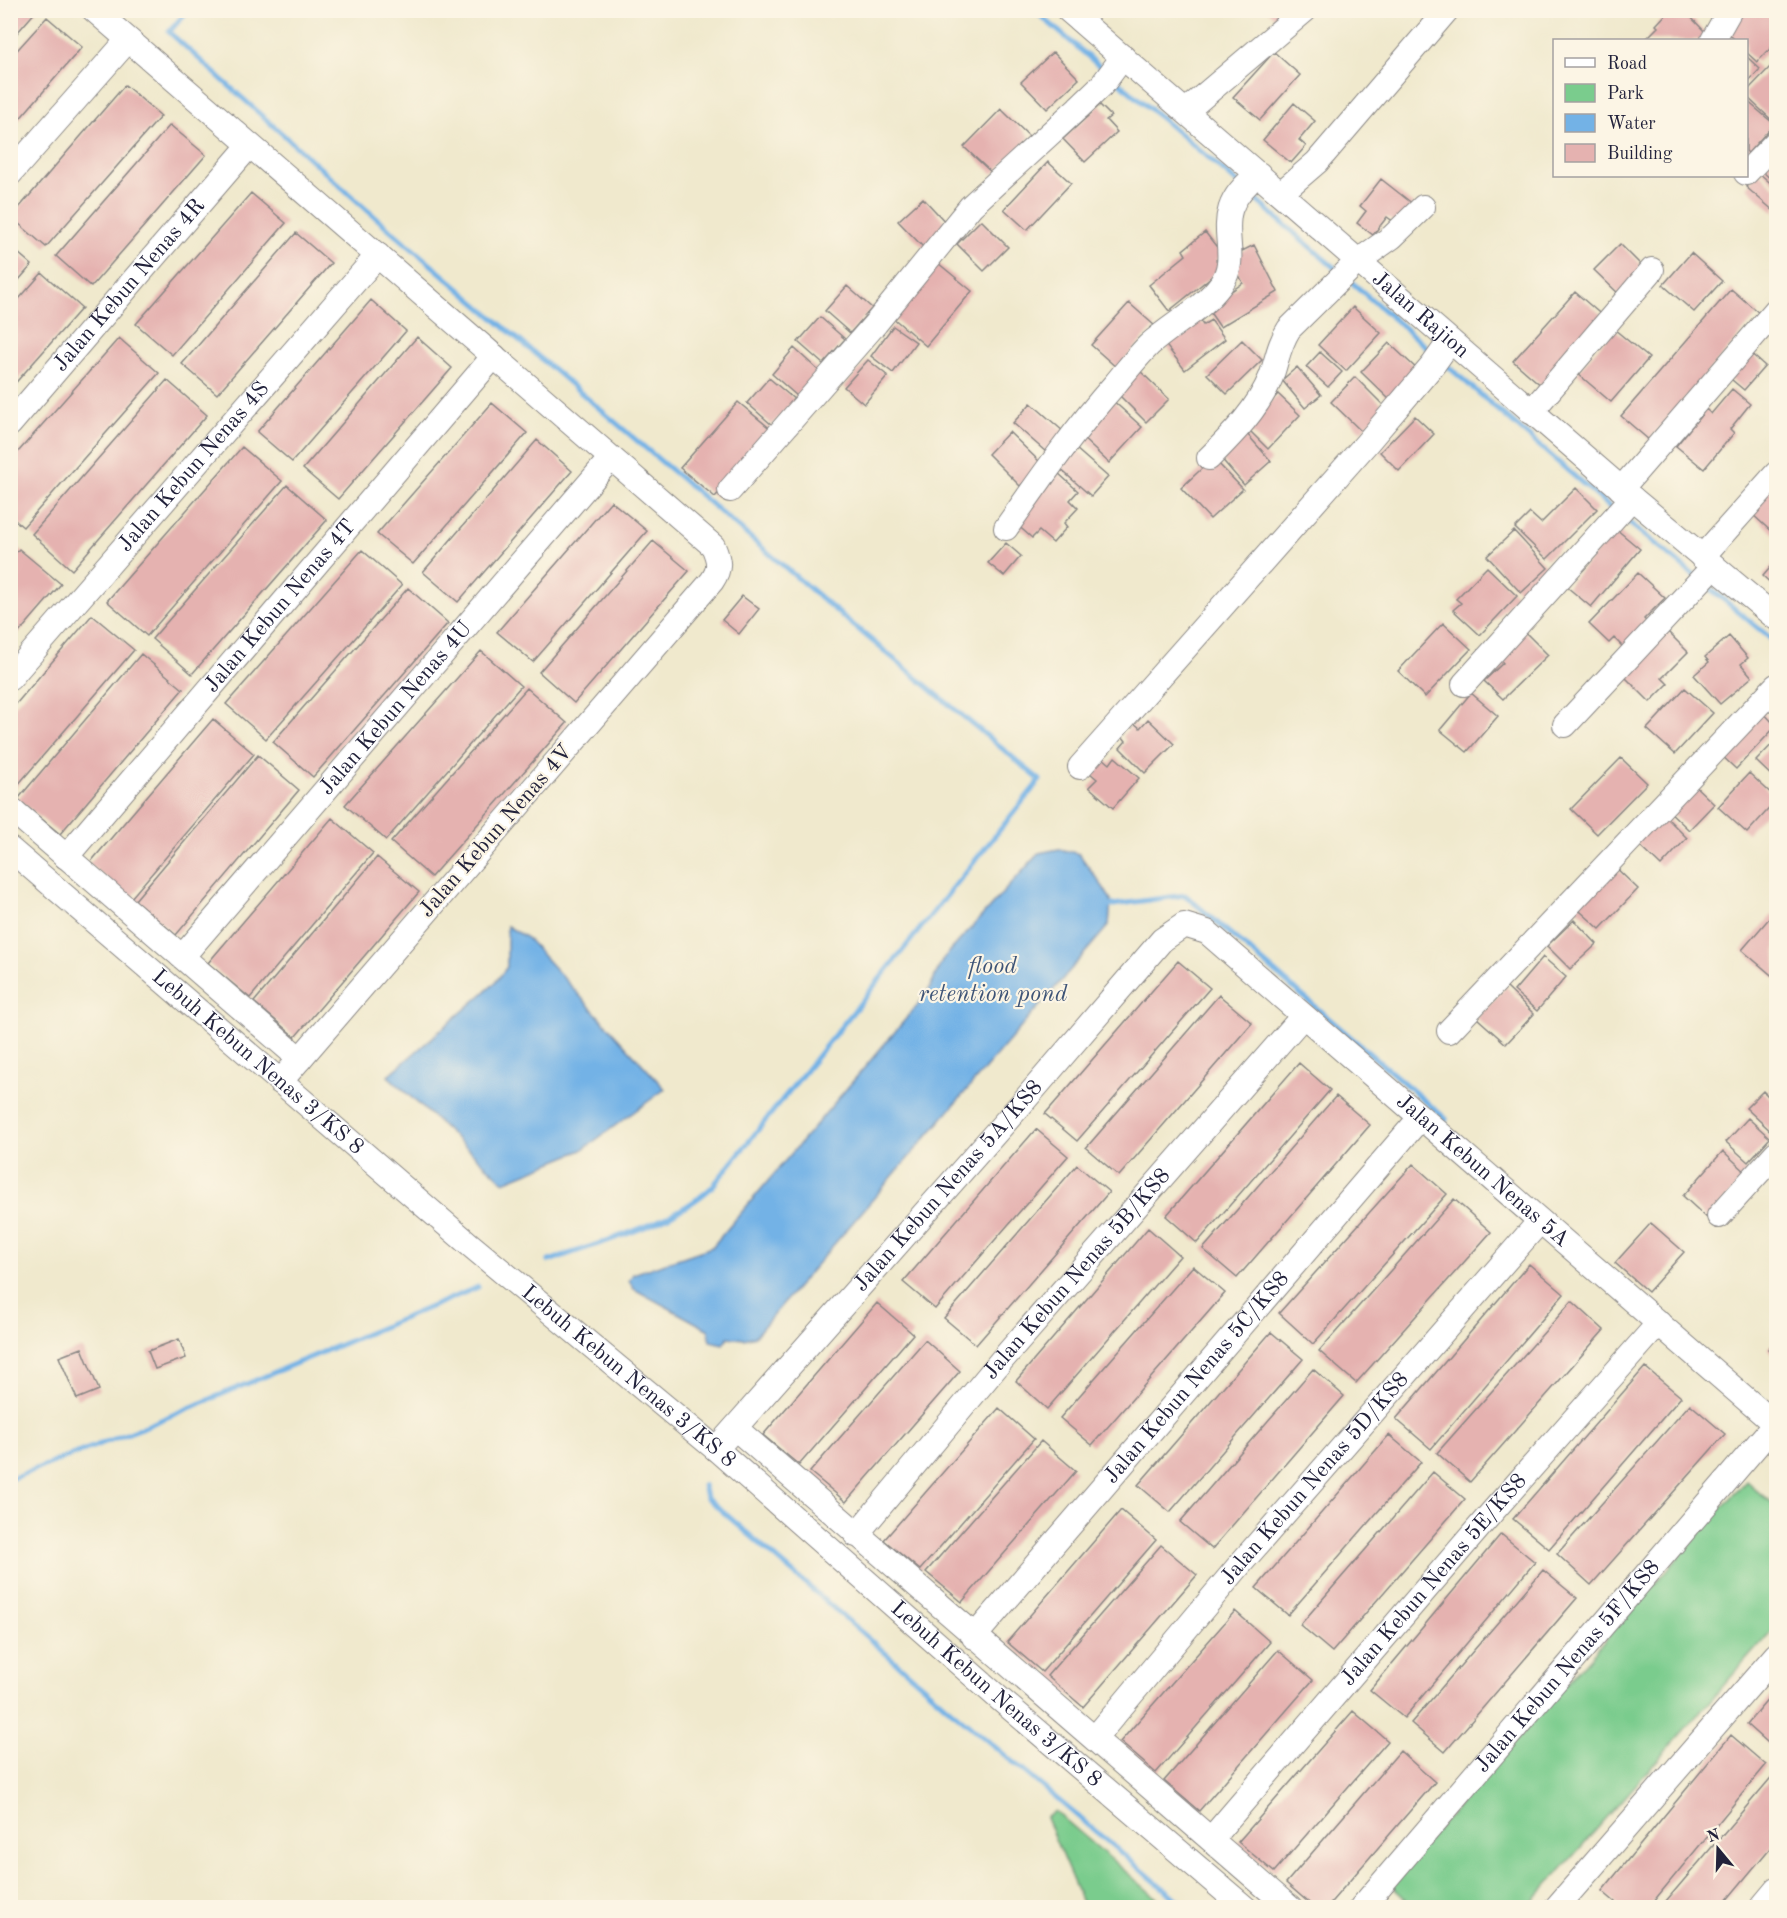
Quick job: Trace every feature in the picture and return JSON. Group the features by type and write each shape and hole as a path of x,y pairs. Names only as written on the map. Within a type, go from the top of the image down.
{"street":[{"path":"93,10 612,458"},
{"name":"Jalan Rajion","path":"1068,10 1120,61 1186,111 1256,176 1290,186 1355,264 1443,352 1540,401 1622,503 1708,561 1776,618"},
{"path":"1186,111 1305,10"},
{"path":"1290,186 1317,162 1447,10"},
{"path":"1714,39 1730,10"},
{"path":"10,174 128,40"},
{"path":"730,490 876,323 971,206 1102,85 1120,61"},
{"path":"1748,171 1776,142"},
{"name":"Jalan Kebun Nenas 4R","path":"10,424 249,146"},
{"path":"1006,528 1083,420 1148,346 1211,297 1227,276 1229,258 1226,223 1237,197 1256,176"},
{"path":"1209,458 1237,430 1257,404 1271,375 1282,339 1289,329 1355,264 1392,237 1423,207"},
{"name":"Jalan Kebun Nenas 4S","path":"10,678 378,255"},
{"path":"1540,401 1652,270"},
{"path":"1464,684 1622,503 1776,310"},
{"path":"1080,767 1443,352"},
{"name":"Jalan Kebun Nenas 4T","path":"66,856 494,356"},
{"name":"Jalan Kebun Nenas 4V","path":"280,1082 719,571 719,559 713,546 612,458"},
{"name":"Jalan Kebun Nenas 4U","path":"182,957 612,458"},
{"path":"1565,725 1708,561 1776,474"},
{"path":"1449,1031 1776,686"},
{"path":"10,808 300,1059"},
{"name":"Lebuh Kebun Nenas 3/KS 8","path":"10,849 469,1244 716,1449 1001,1700 1245,1908"},
{"name":"Jalan Kebun Nenas 5A","path":"1184,925 1207,932 1776,1425"},
{"name":"Jalan Kebun Nenas 5A/KS8","path":"716,1449 1007,1121 1162,940 1184,925"},
{"name":"Jalan Kebun Nenas 5B/KS8","path":"856,1535 1001,1361 1303,1016"},
{"name":"Jalan Kebun Nenas 5C/KS8","path":"974,1637 1420,1118"},
{"path":"1719,1216 1776,1153"},
{"name":"Jalan Kebun Nenas 5D/KS8","path":"1095,1738 1242,1562 1540,1221"},
{"name":"Jalan Kebun Nenas 5E/KS8","path":"1212,1839 1448,1562 1659,1323"},
{"name":"Jalan Kebun Nenas 5F/KS8","path":"1361,1908 1776,1425"},
{"path":"735,1428 1290,1908"},
{"path":"1557,1908 1776,1655"},
{"path":"1761,1908 1776,1890"}],"green space":[{"path":"1746,1481 1776,1507 1776,1626 1528,1907 1415,1907 1389,1884"},
{"path":"1055,1811 1167,1907 1084,1907 1046,1818"}],"water":[{"name":"flood retention pond","path":"1059,849 1079,854 1103,887 1111,900 1109,925 755,1336 744,1339 728,1337 723,1344 710,1341 709,1330 634,1289 629,1281 633,1274 712,1247 927,994 943,959 1039,853"},
{"path":"507,926 527,938 665,1089 582,1150 504,1182 388,1076 494,984 507,967"}],"building":[{"path":"10,10 37,10 10,41"},
{"path":"912,10 930,10 922,19"},
{"path":"1267,10 1287,10 1278,20"},
{"path":"1670,10 1684,10 1709,36 1706,39 1648,39 1658,27 1656,25"},
{"path":"1738,10 1774,10 1776,13 1776,43 1757,62 1748,54 1748,39 1734,39 1726,31"},
{"path":"47,17 82,47 10,130 10,58"},
{"path":"1053,52 1079,79 1047,109 1021,82"},
{"path":"1274,52 1300,75 1260,120 1233,97"},
{"path":"1748,58 1760,69 1748,82"},
{"path":"1770,67 1776,74 1776,124 1748,98 1748,90"},
{"path":"125,85 161,116 46,247 11,217"},
{"path":"1748,102 1774,124 1748,153"},
{"path":"1294,103 1315,121 1299,140 1306,146 1291,163 1263,140"},
{"path":"1100,105 1111,116 1106,120 1117,132 1085,162 1063,139"},
{"path":"1001,109 1030,137 993,174 964,147"},
{"path":"170,125 206,155 91,287 56,256"},
{"path":"1776,155 1776,184 1762,171"},
{"path":"1048,162 1071,183 1027,230 1004,209"},
{"path":"1758,172 1776,188 1775,212 1746,187"},
{"path":"1381,179 1413,204 1397,224 1387,217 1373,235 1357,223 1366,211 1360,206"},
{"path":"251,193 286,223 172,355 136,324"},
{"path":"923,198 949,226 925,249 898,221"},
{"path":"981,220 1008,247 984,271 957,244"},
{"path":"1205,232 1223,255 1216,260 1222,268 1169,311 1149,285 1186,255 1183,250"},
{"path":"296,233 331,263 217,394 182,364"},
{"path":"1620,244 1647,271 1622,297 1594,270"},
{"path":"1254,245 1278,292 1220,327 1207,308 1243,283 1230,257"},
{"path":"10,246 32,265 10,290"},
{"path":"1691,253 1722,281 1694,312 1663,285"},
{"path":"938,263 972,291 926,346 892,317"},
{"path":"42,273 82,308 10,389 10,309"},
{"path":"847,286 872,308 850,333 825,311"},
{"path":"1731,289 1759,313 1649,440 1621,416"},
{"path":"1575,292 1605,318 1543,387 1513,361"},
{"path":"371,300 406,331 292,462 257,432"},
{"path":"1129,303 1155,326 1117,368 1091,345"},
{"path":"1353,307 1381,333 1346,371 1318,345"},
{"path":"820,317 845,339 823,364 798,342"},
{"path":"1197,317 1203,325 1211,320 1225,339 1185,370 1164,343"},
{"path":"893,326 916,342 893,373 871,356"},
{"path":"1614,329 1649,358 1611,402 1577,373"},
{"path":"417,337 452,368 338,499 303,469"},
{"path":"119,338 159,373 23,527 10,516 10,461"},
{"path":"1242,340 1262,360 1227,394 1207,374"},
{"path":"1389,343 1419,371 1391,401 1361,372"},
{"path":"794,348 819,371 797,396 772,374"},
{"path":"1747,350 1765,366 1744,390 1726,375"},
{"path":"1320,352 1342,372 1328,387 1306,367"},
{"path":"868,360 888,376 864,404 844,387"},
{"path":"1297,367 1321,395 1305,408 1282,380"},
{"path":"1137,368 1169,399 1146,422 1114,390"},
{"path":"1355,377 1385,407 1361,431 1331,402"},
{"path":"769,378 795,400 772,425 747,403"},
{"path":"167,380 207,415 72,570 32,534"},
{"path":"1732,389 1750,404 1730,429 1734,433 1704,469 1676,446 1706,409 1711,414"},
{"path":"1278,394 1300,415 1268,449 1246,427"},
{"path":"1110,398 1142,427 1109,463 1078,434"},
{"path":"738,402 773,431 715,497 680,468"},
{"path":"492,403 527,433 413,564 377,534"},
{"path":"1031,403 1064,432 1046,452 1013,423"},
{"path":"1415,416 1434,434 1399,471 1380,452"},
{"path":"1009,432 1042,464 1020,486 988,454"},
{"path":"1247,434 1271,461 1244,485 1220,457"},
{"path":"537,440 572,471 458,602 423,572"},
{"path":"242,447 282,481 147,636 107,601"},
{"path":"1075,448 1108,477 1091,496 1058,467"},
{"path":"1213,458 1243,489 1210,519 1181,488"},
{"path":"1058,473 1078,491 1070,500 1078,508 1064,523 1067,527 1053,543 1039,531 1032,538 1014,522"},
{"path":"1776,482 1776,536 1750,512"},
{"path":"287,485 327,520 192,674 152,639"},
{"path":"1576,488 1597,509 1547,559 1515,528 1530,513 1541,523"},
{"path":"611,501 647,531 533,662 497,632"},
{"path":"1616,529 1640,549 1591,607 1567,587"},
{"path":"1514,531 1548,568 1521,593 1487,556"},
{"path":"653,541 689,571 574,703 539,672"},
{"path":"1006,543 1021,556 1004,576 988,563"},
{"path":"19,549 61,584 10,643 10,559"},
{"path":"362,550 402,585 266,739 226,704"},
{"path":"1776,561 1776,588 1763,576"},
{"path":"1487,567 1517,596 1480,635 1453,610 1461,603 1456,599"},
{"path":"1638,573 1665,598 1644,619 1649,624 1625,649 1614,638 1609,643 1589,624"},
{"path":"408,588 448,623 313,777 273,742"},
{"path":"742,596 759,609 739,634 722,620"},
{"path":"92,615 134,650 10,794 10,711"},
{"path":"1443,623 1471,649 1425,697 1398,671"},
{"path":"1522,629 1548,655 1503,699 1484,681 1503,663 1496,655"},
{"path":"1667,631 1688,652 1662,678 1668,684 1650,702 1623,675"},
{"path":"1729,636 1748,658 1741,664 1752,677 1720,704 1694,675 1709,662 1705,657"},
{"path":"481,651 521,686 386,840 345,805"},
{"path":"141,654 183,689 60,834 18,799"},
{"path":"527,688 567,723 431,877 391,842"},
{"path":"1685,688 1713,713 1675,754 1647,729"},
{"path":"1471,693 1498,716 1467,752 1440,730"},
{"path":"1760,709 1776,726 1736,769 1719,753"},
{"path":"213,719 254,754 131,898 89,864"},
{"path":"1148,719 1174,744 1145,773 1120,748 1126,741 1122,736 1134,723 1140,728"},
{"path":"1776,740 1776,780 1756,761"},
{"path":"258,755 299,790 176,935 135,900"},
{"path":"1115,757 1139,778 1113,808 1089,787 1097,779 1090,773 1103,758 1110,764"},
{"path":"1621,758 1647,783 1597,834 1571,809"},
{"path":"1749,773 1776,798 1776,801 1747,833 1718,807"},
{"path":"1691,782 1714,804 1689,830 1666,808"},
{"path":"1661,812 1687,838 1661,866 1634,840"},
{"path":"332,818 373,853 250,998 208,963"},
{"path":"377,857 419,892 295,1037 254,1002"},
{"path":"1611,863 1638,889 1600,929 1572,904"},
{"path":"1772,915 1776,919 1776,979 1742,950"},
{"path":"1574,920 1597,944 1570,969 1547,946"},
{"path":"1543,957 1566,977 1537,1011 1514,991"},
{"path":"1178,961 1210,988 1077,1141 1045,1114"},
{"path":"1506,987 1534,1014 1506,1044 1477,1018"},
{"path":"1219,995 1252,1023 1119,1176 1086,1148"},
{"path":"1299,1063 1330,1090 1197,1243 1166,1216"},
{"path":"1776,1083 1776,1098 1769,1091"},
{"path":"1763,1091 1776,1104 1775,1135 1746,1108"},
{"path":"1336,1096 1370,1125 1237,1278 1203,1249"},
{"path":"1748,1118 1770,1138 1748,1162 1726,1142"},
{"path":"1036,1129 1068,1156 935,1309 903,1282"},
{"path":"1723,1151 1748,1174 1708,1219 1683,1196"},
{"path":"1413,1164 1447,1194 1313,1344 1279,1313"},
{"path":"1077,1165 1109,1192 976,1345 944,1318"},
{"path":"1454,1199 1491,1232 1356,1383 1319,1351"},
{"path":"1651,1223 1684,1252 1648,1292 1615,1263"},
{"path":"1148,1228 1180,1256 1047,1409 1016,1381"},
{"path":"1529,1264 1564,1294 1431,1449 1396,1419"},
{"path":"1193,1266 1225,1293 1092,1445 1060,1418"},
{"path":"1572,1301 1604,1330 1470,1482 1437,1453"},
{"path":"877,1303 913,1334 799,1465 763,1435"},
{"path":"1271,1332 1303,1359 1170,1512 1138,1485"},
{"path":"179,1339 186,1358 155,1369 148,1351"},
{"path":"925,1340 960,1371 846,1502 810,1472"},
{"path":"1776,1340 1776,1357 1768,1349"},
{"path":"82,1348 99,1390 77,1399 59,1357"},
{"path":"1645,1367 1681,1397 1549,1549 1513,1519"},
{"path":"1313,1369 1344,1396 1212,1549 1180,1522"},
{"path":"1690,1404 1725,1434 1591,1585 1557,1554"},
{"path":"999,1408 1034,1439 920,1570 884,1540"},
{"path":"1389,1435 1421,1462 1288,1615 1256,1588"},
{"path":"1041,1441 1076,1471 962,1602 926,1572"},
{"path":"1433,1472 1465,1499 1332,1652 1300,1625"},
{"path":"1121,1510 1156,1540 1042,1672 1007,1642"},
{"path":"1501,1534 1535,1562 1404,1718 1370,1690"},
{"path":"1161,1545 1197,1575 1083,1707 1047,1676"},
{"path":"1543,1570 1577,1598 1445,1752 1411,1723"},
{"path":"1235,1611 1270,1642 1156,1773 1120,1742"},
{"path":"1278,1650 1313,1680 1199,1811 1164,1781"},
{"path":"1776,1690 1776,1750 1747,1724"},
{"path":"1353,1711 1388,1741 1274,1872 1238,1842"},
{"path":"1731,1735 1766,1765 1648,1908 1622,1908 1602,1891"},
{"path":"1400,1751 1435,1782 1326,1908 1315,1908 1286,1883"},
{"path":"1775,1773 1776,1841 1720,1908 1660,1908"}],"waterway":[{"path":"188,10 169,32 367,210 835,610 1040,780 712,1187 677,1212 656,1222 549,1261"},
{"path":"1034,10 1104,70"},
{"path":"1114,78 1239,184"},
{"path":"1248,193 1338,271"},
{"path":"1348,279 1434,354"},
{"path":"1443,362 1612,509"},
{"path":"1622,517 1696,577"},
{"path":"1706,585 1776,643"},
{"path":"1106,906 1185,895 1446,1119"},
{"path":"10,1479 139,1429 478,1287"},
{"path":"703,1485 706,1497 945,1705 1187,1908"}]}
